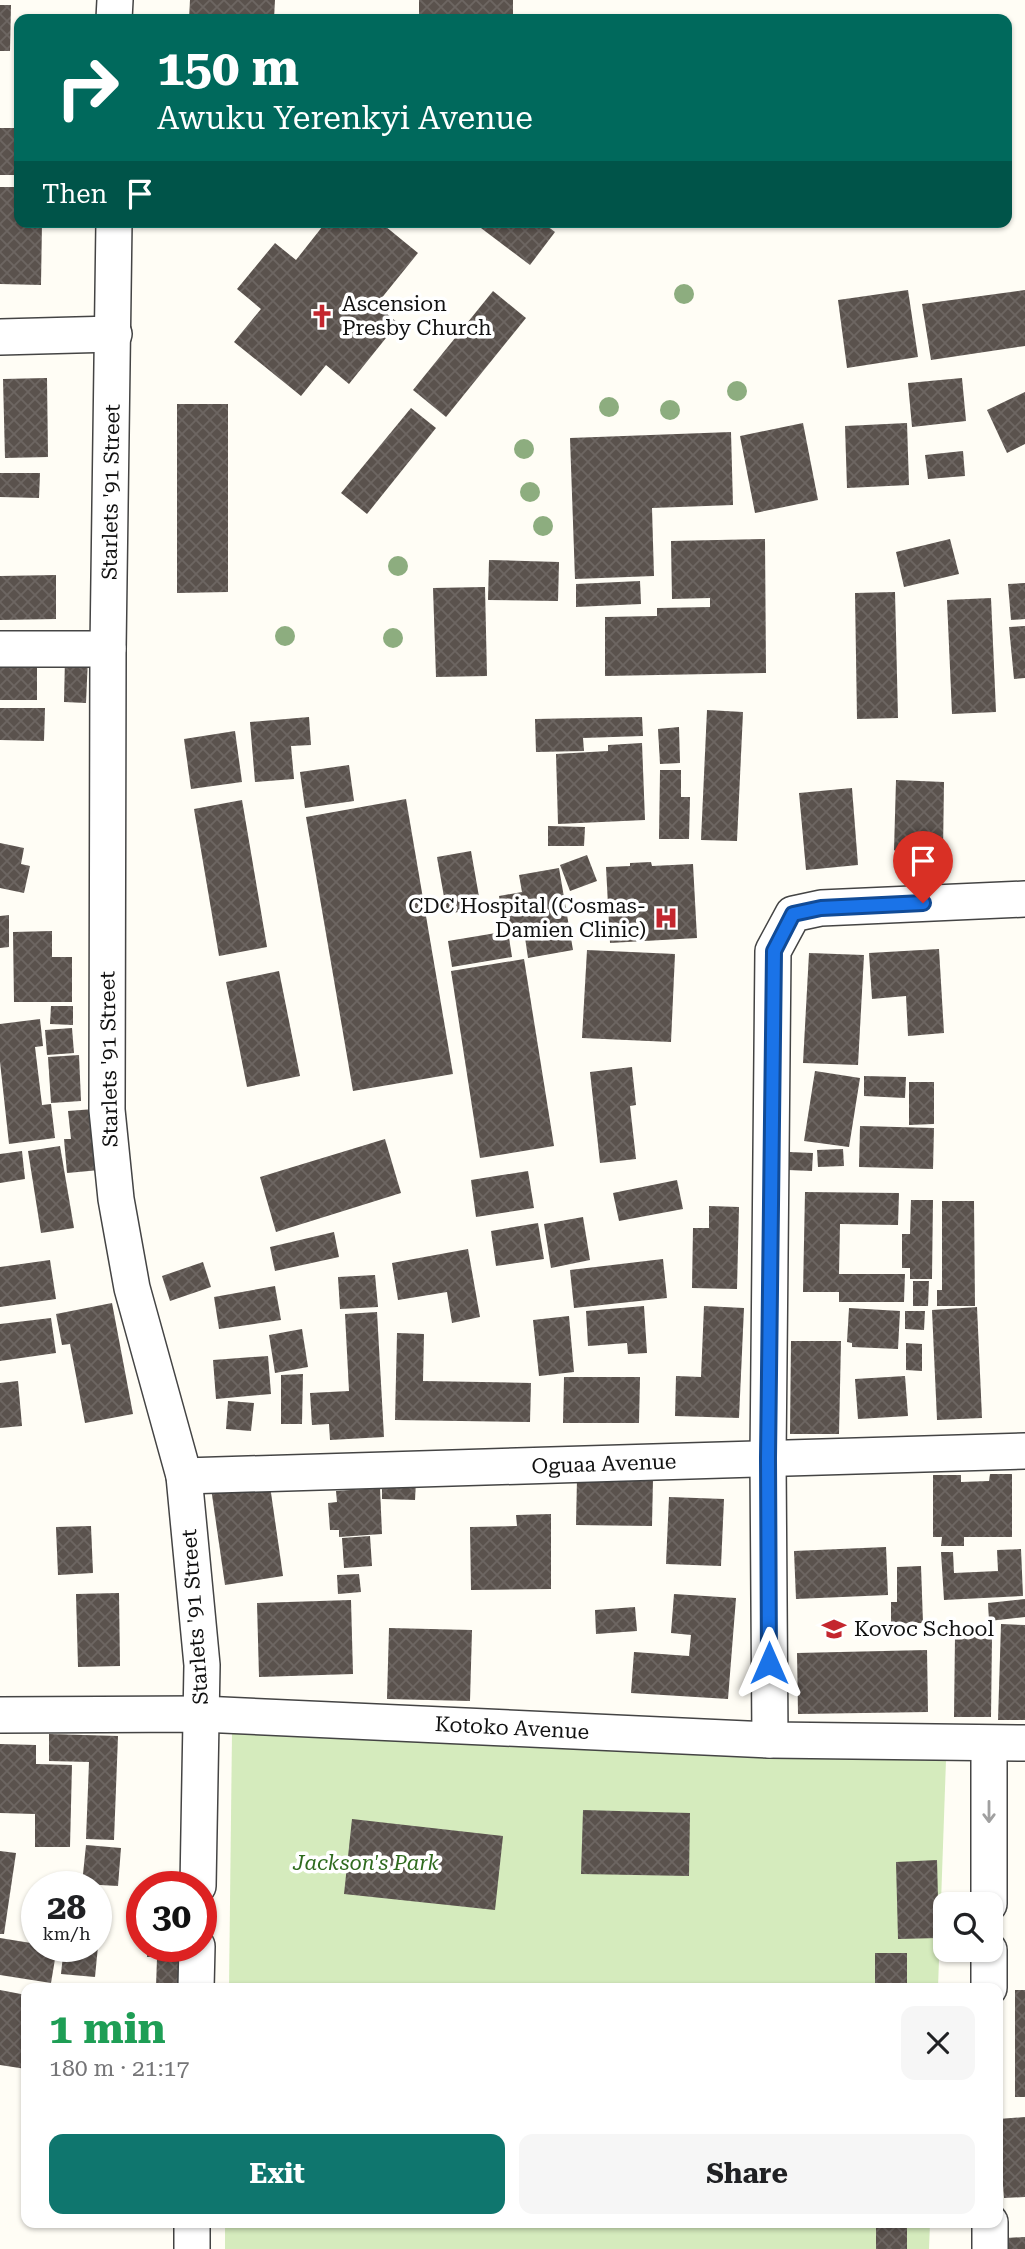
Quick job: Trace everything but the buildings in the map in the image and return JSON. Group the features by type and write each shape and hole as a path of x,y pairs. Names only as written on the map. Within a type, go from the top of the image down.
{"street":[{"name":"Starlets '91 Street","path":"114,228 108,649 107,1110 116,1199 132,1288 184,1476 202,1665 198,1871"},
{"path":"0,337 114,334"},
{"path":"0,649 108,649"},
{"path":"770,1740 768,1458 774,951 793,914 821,908 1025,899"},
{"name":"Oguaa Avenue","path":"184,1476 1025,1451"},
{"name":"Kotoko Avenue","path":"0,1714 201,1714 770,1740 1025,1743"},
{"path":"989,1744 989,1892"},
{"path":"197,1962 197,1983"},
{"path":"989,1962 989,1983"},
{"path":"192,2228 192,2249"},
{"path":"990,2228 990,2249"}],"green space":[{"name":"Jackson's Park","path":"232,1733 946,1760 941,1892 933,1892 933,1962 939,1962 938,1983 229,1983"},
{"path":"225,2228 930,2228 929,2249 225,2249"}],"place":[{"name":"Ascension Presby Church","path":"322,316"},
{"name":"CDC Hospital (Cosmas- Damien Clinic)","path":"666,918"},
{"name":"Kovoc School","path":"834,1629"}],"route":[{"path":"769,1663 768,1458 774,951 793,914 821,908 923,903"}]}
